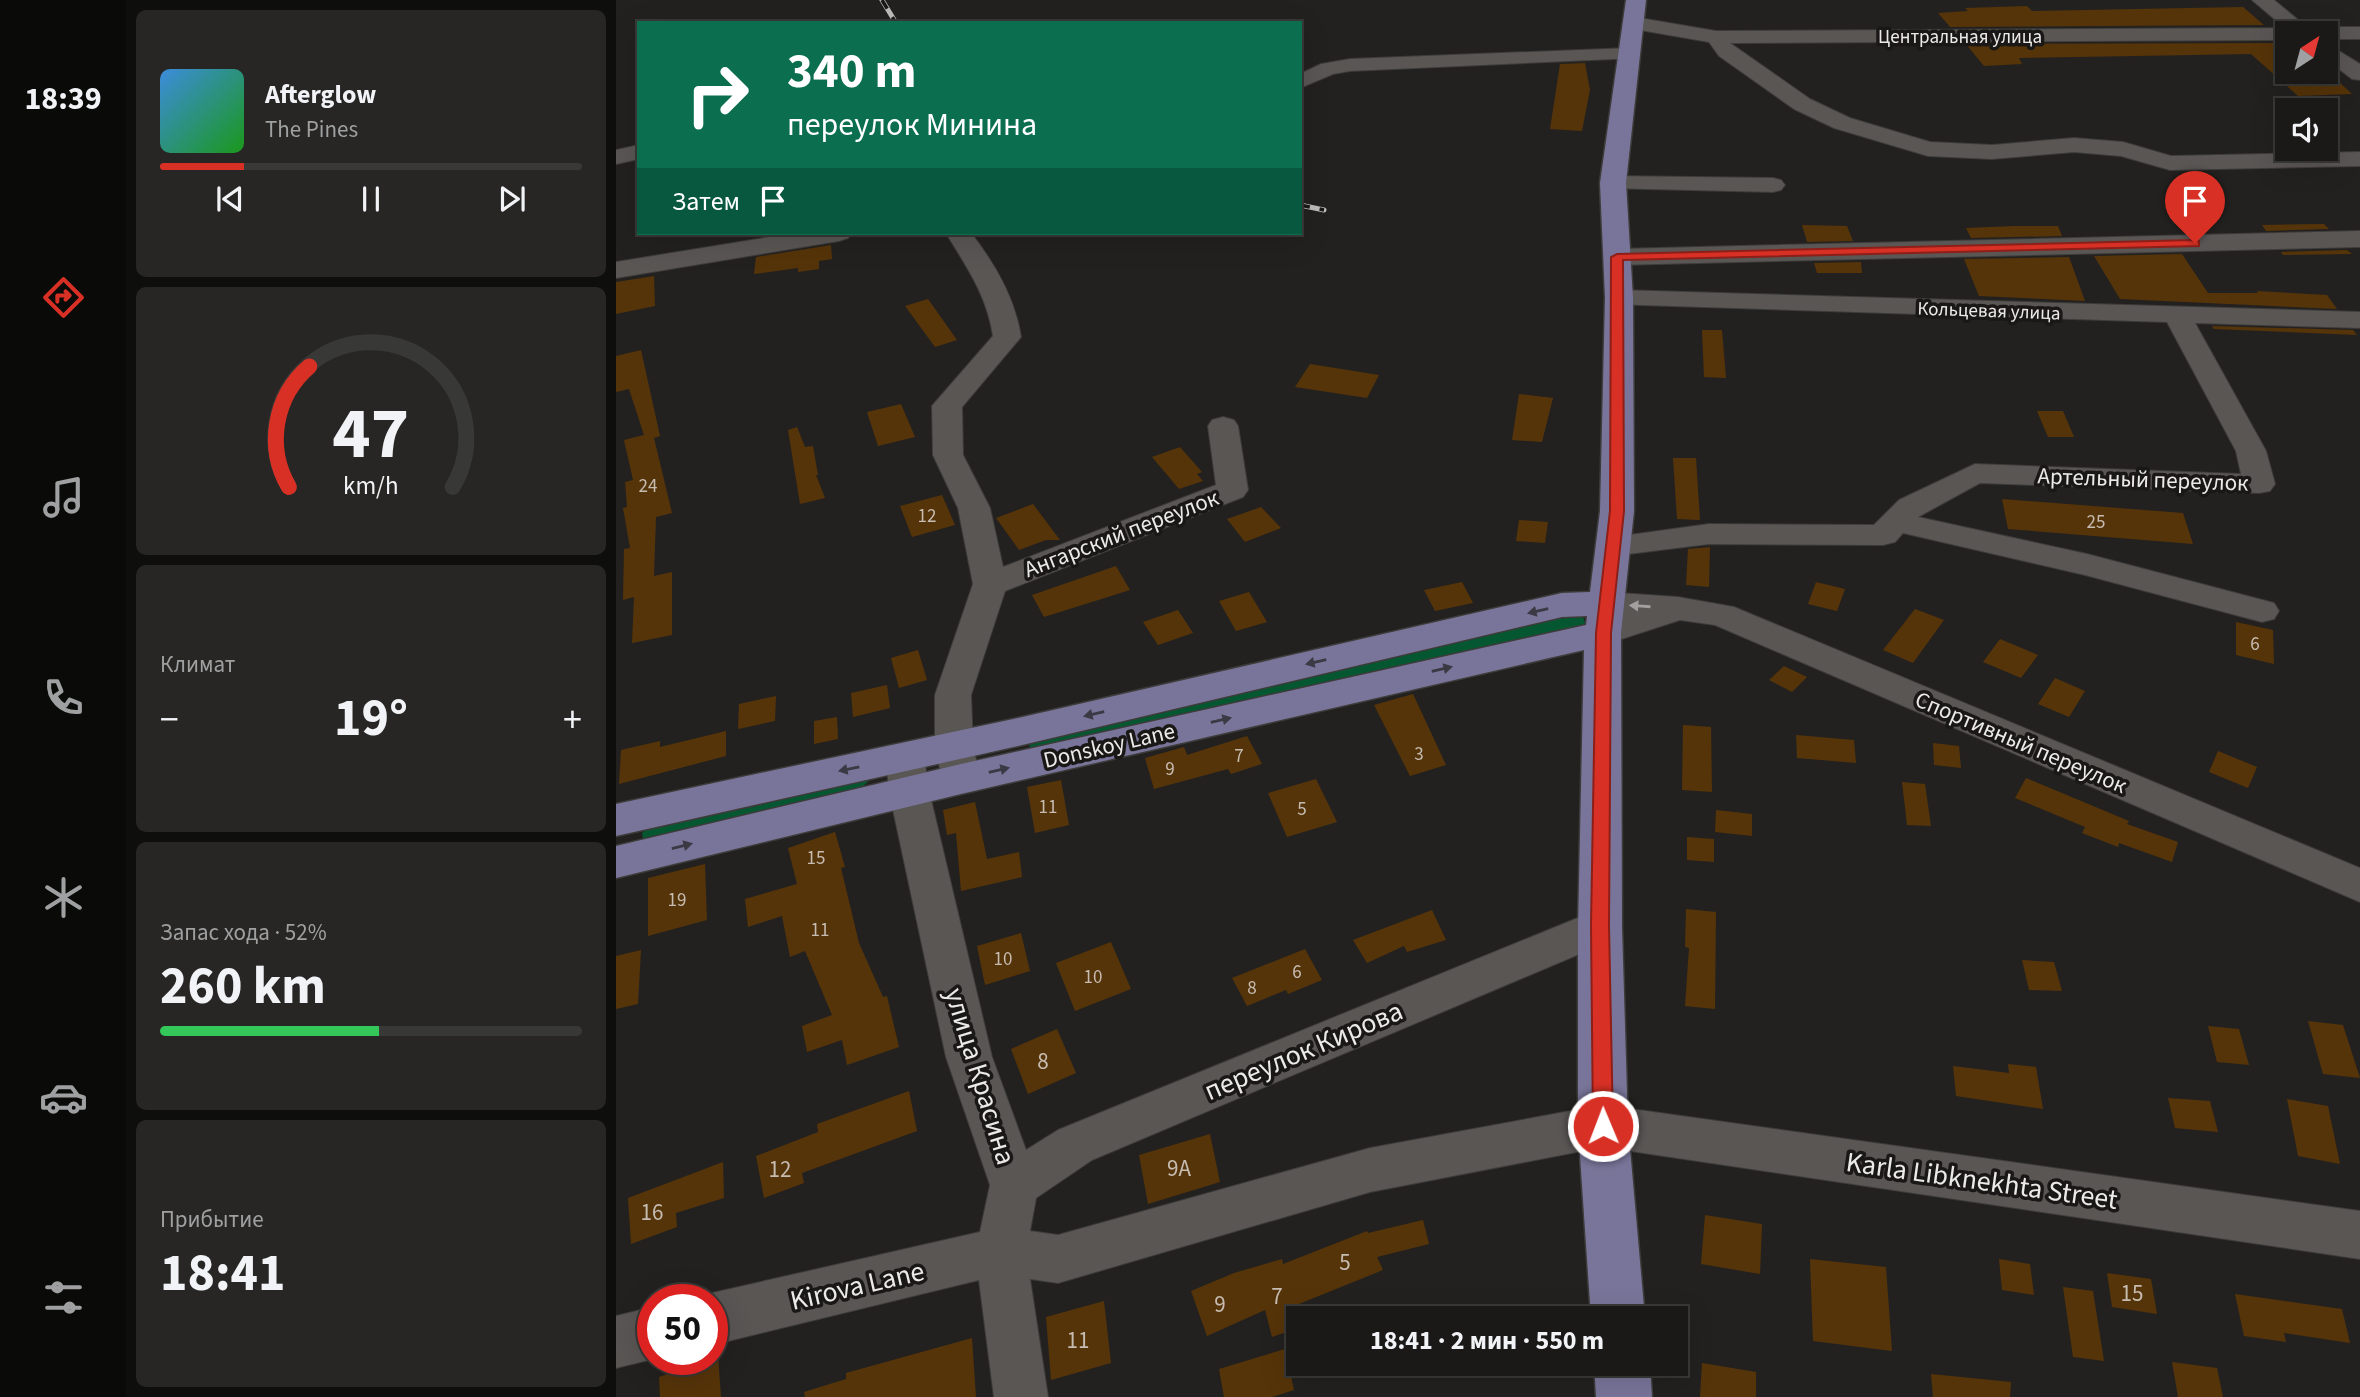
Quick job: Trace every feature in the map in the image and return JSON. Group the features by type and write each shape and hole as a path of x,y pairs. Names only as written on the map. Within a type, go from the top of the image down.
{"main road":[{"path":"1617,1306 1603,1126 1600,926 1604,618 1617,511 1619,298 1613,183 1635,11"},
{"name":"Donskoy Lane","path":"616,862 907,774 1604,618"},
{"name":"Donskoy Lane","path":"616,820 907,774"},
{"path":"1623,1376 1624,1397"}],"street":[{"path":"2262,0 2289,21"},
{"name":"Центральная улица","path":"1635,11 1716,37 2275,34"},
{"path":"2338,33 2360,33"},
{"path":"1716,37 1726,52 1802,104 1842,123 1928,149 1992,152 2074,145 2123,149 2170,163 2360,159"},
{"path":"1302,81 1328,68 1350,65 1630,54"},
{"path":"2338,58 2360,74"},
{"path":"616,157 637,152"},
{"path":"1613,183 1773,185"},
{"path":"616,271 827,235"},
{"path":"958,762 953,695 990,584 974,508 948,456 947,406 1007,337 1005,313 962,239"},
{"path":"1617,257 2360,239"},
{"name":"Кольцевая улица","path":"1619,298 2360,320"},
{"name":"Артельный переулок","path":"1612,546 1709,534 1883,535 1910,508 1975,473 2259,484 2251,451 2177,315"},
{"name":"Ангарский переулок","path":"990,584 1232,490 1223,426"},
{"path":"1896,522 2087,565 2262,611"},
{"name":"Спортивный переулок","path":"1604,618 1678,608 1722,615 2360,886"},
{"name":"улица Красина","path":"907,774 969,1057 1014,1185 1001,1251 1021,1397"},
{"name":"переулок Кирова","path":"1014,1185 1075,1145 1600,926"},
{"path":"1001,1251 1058,1259 1370,1170 1603,1126"},
{"name":"Karla Libknekhta Street","path":"1603,1126 2360,1235"},
{"name":"Kirova Lane","path":"728,1315 1001,1251"},
{"path":"616,1342 637,1337"}],"green space":[{"path":"1571,616 1583,617 1586,625 1035,750 1029,746 1034,740 1046,737"},
{"path":"863,778 870,780 856,792 655,839 643,839 642,833 648,827"}],"building":[{"path":"2027,6 2032,11 2243,7 2264,25 1950,27 1938,13 1968,11 1965,8"},
{"path":"2275,43 2275,75 2251,54 2019,58 2022,64 1984,66 1966,44"},
{"path":"1585,63 1590,90 1582,131 1550,129 1560,64"},
{"path":"2338,81 2352,94 2298,96 2285,84 2338,84"},
{"path":"2324,224 2329,229 2266,231 2262,225"},
{"path":"1802,225 1847,226 1853,241 1807,242"},
{"path":"2058,226 2062,236 1971,238 1966,228"},
{"path":"831,245 832,259 819,261 819,269 798,272 798,268 754,274 756,257"},
{"path":"2347,250 2352,254 2283,255 2281,252"},
{"path":"2182,254 2208,293 2258,293 2257,291 2327,295 2337,309 2120,299 2094,256"},
{"path":"2069,257 2085,301 1979,296 1964,259"},
{"path":"1861,262 1862,273 1817,273 1814,263"},
{"path":"654,276 655,306 616,314 616,282"},
{"path":"928,299 957,340 935,347 905,306"},
{"path":"2212,326 2353,330 2357,335 2214,329"},
{"path":"1702,330 1722,330 1726,378 1704,377"},
{"path":"641,350 660,436 654,438 672,513 656,517 654,576 672,572 672,635 632,643 634,597 623,600 624,549 630,548 623,508 627,507 625,482 633,480 624,440 644,435 629,389 616,392 616,356"},
{"path":"1310,364 1379,375 1367,398 1295,387"},
{"path":"1519,394 1553,398 1542,442 1512,440"},
{"path":"901,404 915,437 878,446 867,412"},
{"path":"2037,411 2063,411 2074,437 2048,437"},
{"path":"797,427 805,447 813,446 816,475 825,498 800,504 788,430"},
{"path":"1180,447 1202,472 1197,474 1203,481 1179,489 1152,457"},
{"path":"1673,458 1696,458 1700,520 1677,519"},
{"path":"942,495 955,525 912,537 900,506"},
{"path":"2002,499 2183,513 2193,544 2008,529"},
{"path":"1033,504 1060,540 1046,540 1019,550 996,518"},
{"path":"1261,507 1281,528 1245,542 1227,519"},
{"path":"1519,520 1548,522 1545,543 1516,541"},
{"path":"1710,547 1709,587 1686,585 1688,549"},
{"path":"1116,566 1130,590 1044,617 1032,595"},
{"path":"1462,582 1473,603 1435,611 1424,590"},
{"path":"1816,582 1845,589 1837,611 1808,604"},
{"path":"1249,592 1267,622 1236,631 1219,601"},
{"path":"1915,609 1944,620 1913,663 1883,650"},
{"path":"1178,610 1193,633 1158,645 1143,622"},
{"path":"2236,622 2273,630 2274,664 2236,655"},
{"path":"2000,639 2038,655 2021,678 1983,662"},
{"path":"918,650 927,680 899,688 891,658"},
{"path":"1784,666 1807,677 1792,692 1769,680"},
{"path":"2055,678 2085,691 2069,717 2038,704"},
{"path":"887,685 890,708 853,717 851,693"},
{"path":"1413,694 1446,765 1410,776 1374,705"},
{"path":"776,696 775,721 738,729 739,704"},
{"path":"837,717 838,739 814,744 814,721"},
{"path":"1683,725 1711,727 1712,792 1682,790"},
{"path":"726,731 726,756 619,784 621,750 660,741 660,747"},
{"path":"1796,735 1854,740 1856,763 1797,758"},
{"path":"1247,736 1262,764 1231,774 1228,769 1154,789 1145,758 1184,747 1187,755"},
{"path":"1933,743 1959,746 1961,768 1934,765"},
{"path":"2218,751 2257,767 2248,788 2209,772"},
{"path":"2026,778 2129,821 2127,824 2178,842 2172,862 2119,843 2118,847 2082,833 2085,827 2015,798"},
{"path":"1316,779 1337,822 1287,837 1268,793"},
{"path":"1061,780 1069,825 1035,833 1027,787"},
{"path":"1902,782 1925,784 1931,826 1907,825"},
{"path":"975,802 987,859 1019,852 1022,877 961,891 956,833 947,835 943,810"},
{"path":"1716,810 1752,814 1752,836 1715,832"},
{"path":"835,832 845,867 841,868 859,943 883,997 887,996 899,1047 847,1065 842,1040 807,1052 802,1026 832,1015 805,951 790,957 782,916 748,927 745,899 797,884 788,848"},
{"path":"1687,837 1714,839 1714,862 1687,860"},
{"path":"705,864 707,920 648,936 648,878"},
{"path":"1686,909 1716,912 1715,1009 1685,1006 1689,948 1685,947"},
{"path":"1432,910 1446,940 1407,952 1404,946 1367,963 1353,940"},
{"path":"1021,933 1030,971 985,985 977,946"},
{"path":"1111,942 1131,989 1075,1011 1056,963"},
{"path":"1305,949 1322,980 1288,994 1286,990 1247,1006 1232,978"},
{"path":"641,950 638,1004 616,1009 616,956"},
{"path":"2022,960 2054,962 2062,991 2029,990"},
{"path":"2308,1021 2343,1025 2360,1078 2323,1074"},
{"path":"2208,1026 2239,1029 2249,1065 2217,1062"},
{"path":"1057,1029 1076,1073 1028,1094 1011,1049"},
{"path":"2008,1064 2036,1067 2043,1109 1956,1096 1953,1066 2009,1073"},
{"path":"909,1091 917,1131 802,1173 804,1183 764,1198 756,1156 818,1132 817,1124"},
{"path":"2168,1098 2210,1101 2218,1132 2175,1128"},
{"path":"2287,1099 2328,1106 2340,1164 2298,1156"},
{"path":"1210,1134 1220,1182 1148,1204 1139,1155"},
{"path":"723,1162 724,1198 676,1213 677,1227 631,1244 628,1198"},
{"path":"1705,1215 1762,1224 1760,1274 1701,1264"},
{"path":"1423,1220 1429,1244 1377,1257 1383,1270 1294,1306 1286,1306 1286,1332 1272,1337 1265,1310 1207,1336 1191,1291 1234,1273 1282,1259 1283,1264 1367,1231 1368,1233"},
{"path":"1810,1259 1886,1267 1892,1351 1813,1341"},
{"path":"1999,1259 2030,1264 2034,1295 2002,1290"},
{"path":"2107,1273 2151,1279 2157,1314 2112,1307"},
{"path":"2063,1287 2093,1291 2104,1361 2073,1357"},
{"path":"2235,1294 2342,1309 2350,1343 2284,1333 2286,1342 2244,1336"},
{"path":"1104,1301 1111,1363 1051,1380 1046,1317"},
{"path":"972,1338 976,1397 805,1397 804,1392 846,1379 846,1373"},
{"path":"1285,1349 1286,1376 1291,1376 1294,1390 1272,1397 1224,1397 1219,1369"},
{"path":"2172,1362 2217,1368 2223,1397 2178,1397"},
{"path":"1702,1363 1756,1372 1756,1397 1700,1397"},
{"path":"1931,1374 2011,1382 2010,1397 1933,1397"},
{"path":"719,1375 721,1397 660,1397 659,1377"}],"railway":[{"path":"882,0 895,21"},
{"path":"1302,205 1324,210"}],"route":[{"path":"1603,1126 1600,926 1603,633 1617,511 1617,257 2195,243"}]}
